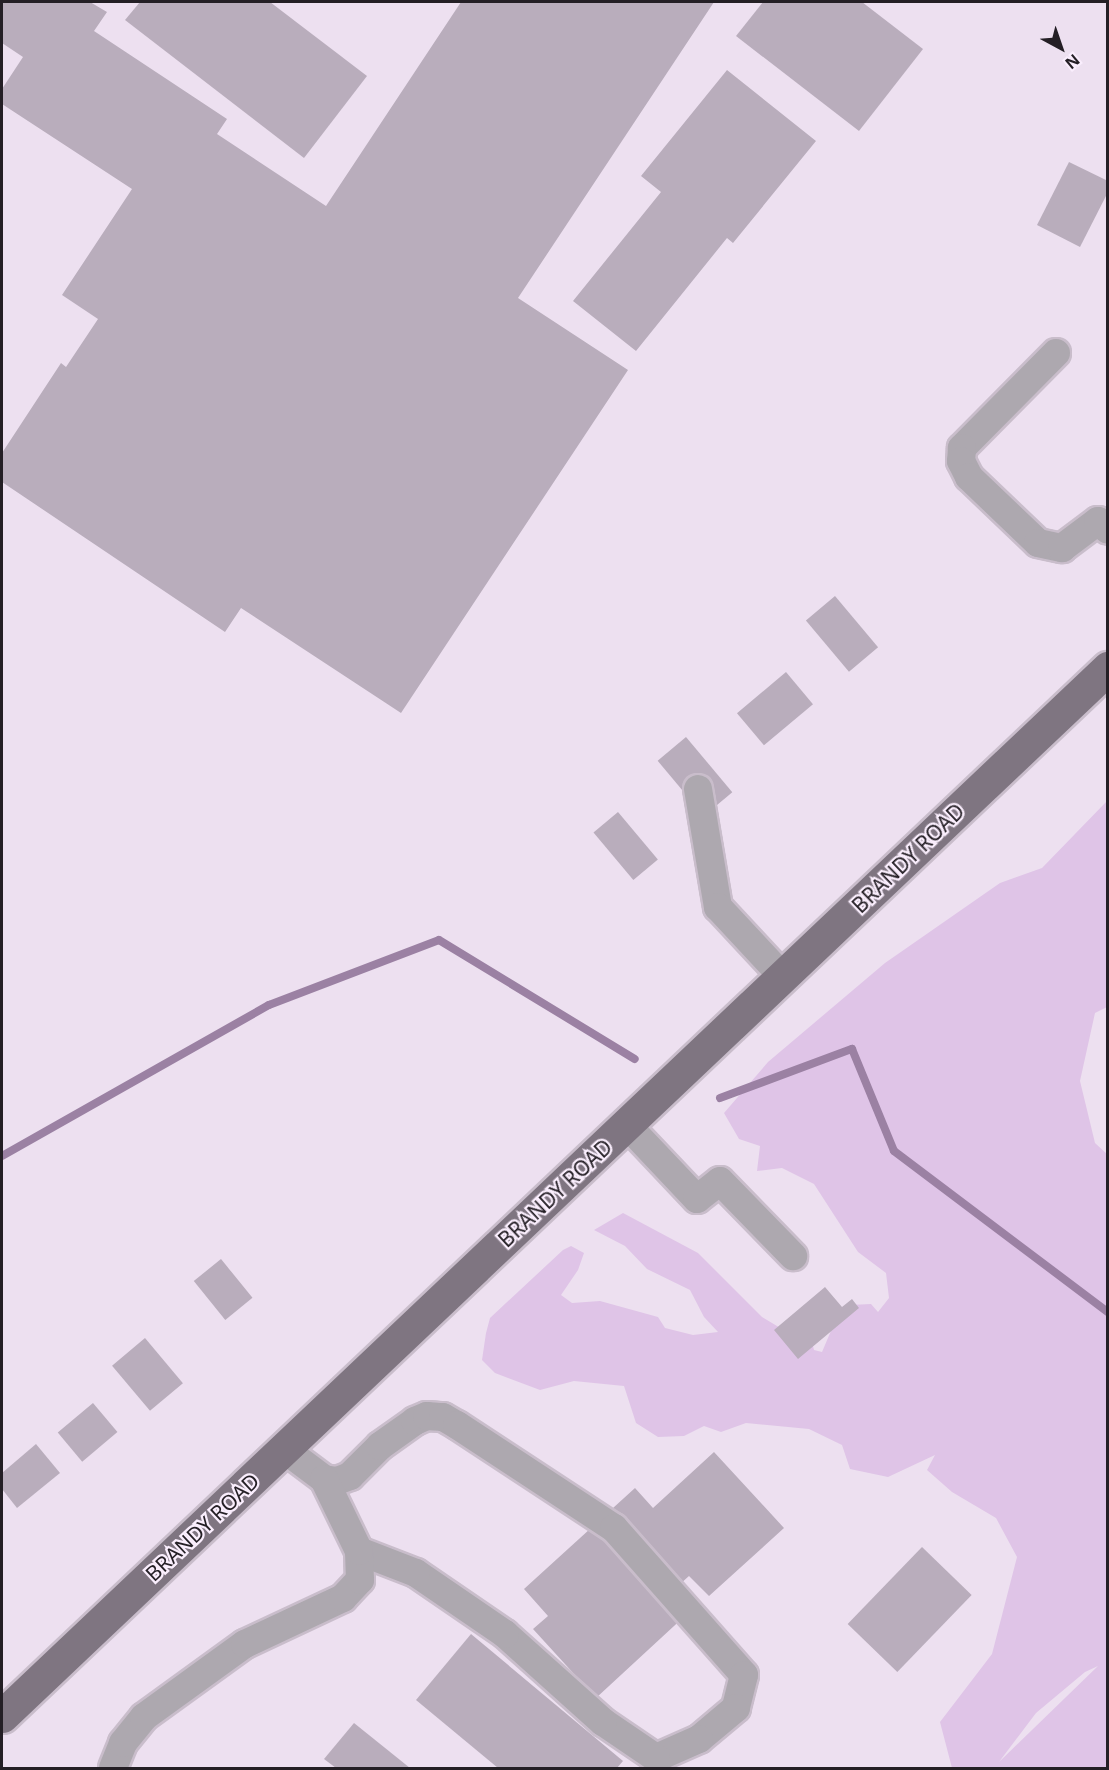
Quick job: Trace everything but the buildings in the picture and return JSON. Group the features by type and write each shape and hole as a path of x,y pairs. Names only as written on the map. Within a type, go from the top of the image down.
{"main road":[{"name":"BRANDY ROAD","path":"2,1716 1107,668"}],"lane":[{"path":"1056,353 962,448 961,461 969,477 1038,543 1062,548 1098,521 1107,530"},
{"path":"698,789 718,907 783,977"},
{"path":"627,1125 697,1199 720,1181 793,1256"},
{"path":"324,1479 337,1481 350,1476 380,1446 415,1421 427,1416 443,1417 614,1528 744,1675 736,1708 699,1739 656,1758 603,1722 505,1635 434,1585 416,1573 359,1551"},
{"path":"113,1768 123,1743 144,1717 245,1644 343,1598 360,1580 359,1551 324,1479 284,1449"}],"shaded area":[{"path":"1107,801 1107,1007 1095,1013 1080,1081 1095,1143 1108,1155 1107,1768 952,1768 940,1722 992,1654 1017,1557 996,1518 952,1492 927,1470 935,1455 888,1477 850,1469 842,1445 809,1429 746,1423 721,1432 704,1426 684,1436 658,1437 636,1423 624,1386 574,1381 540,1390 495,1373 482,1360 490,1318 563,1250 571,1246 584,1253 578,1270 561,1295 572,1303 600,1301 658,1317 665,1328 693,1335 718,1332 704,1317 690,1290 647,1269 625,1246 594,1230 623,1213 698,1253 762,1317 787,1332 809,1331 814,1350 822,1352 839,1312 850,1305 871,1304 878,1312 889,1298 886,1273 858,1252 814,1184 782,1168 757,1171 760,1146 739,1139 724,1113 768,1062 885,963 1000,883 1042,868","holes":["1098,1666 999,1762 1036,1713 1085,1672"]}],"waterway":[{"path":"2,1156 269,1005 439,940 635,1059"},
{"path":"720,1098 852,1049 894,1151 1108,1312"}]}
